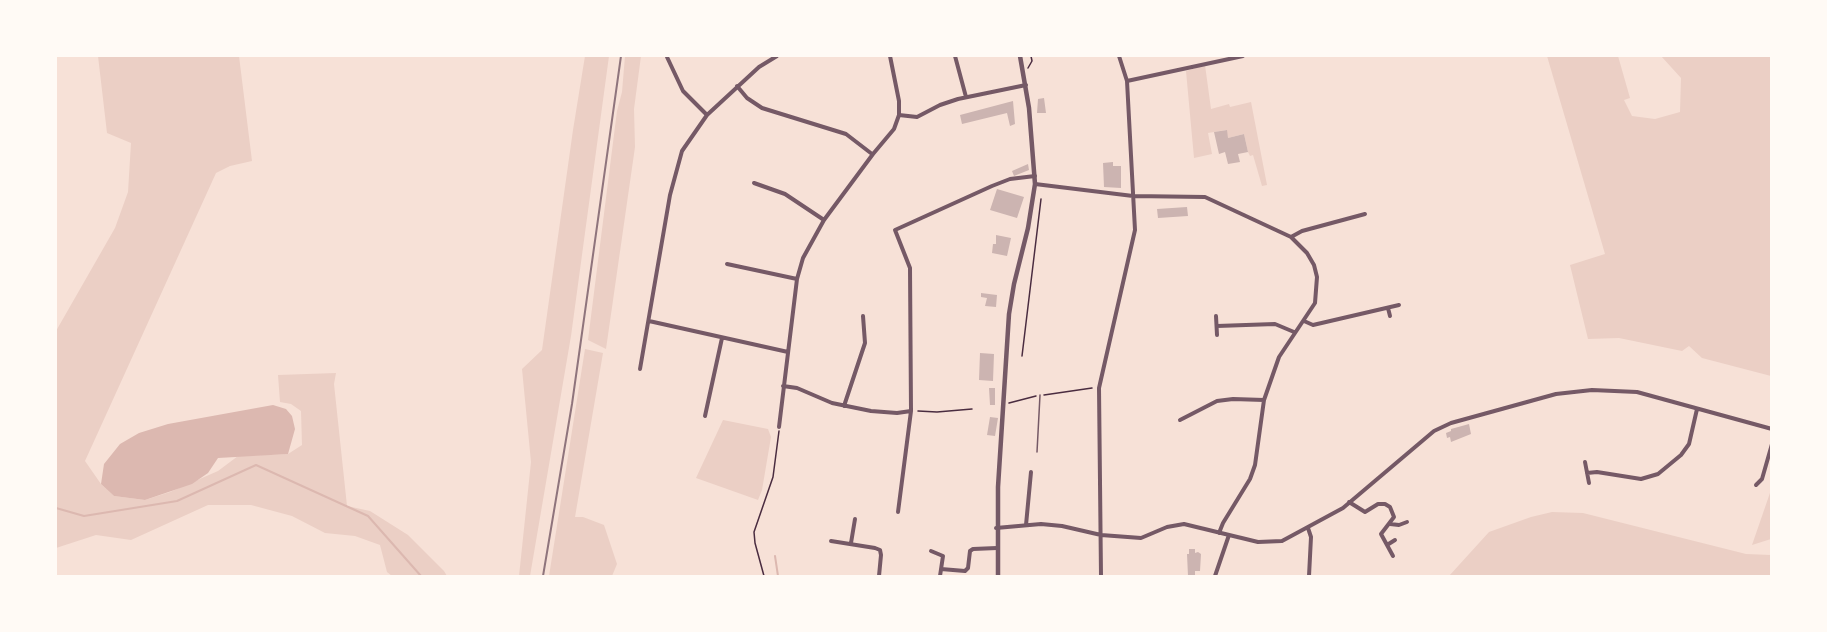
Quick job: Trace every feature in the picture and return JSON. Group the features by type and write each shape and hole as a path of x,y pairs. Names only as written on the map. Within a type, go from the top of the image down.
{"street":[{"path":"640,369 675,173 682,152 706,115 759,67 777,56"},
{"path":"779,427 797,279 803,258 824,220 894,129 899,115 899,101 890,56"},
{"path":"955,56 966,97"},
{"path":"998,576 996,528 1011,300 1028,228 1035,184 1026,85 1020,56"},
{"path":"1101,576 1099,388 1135,230 1127,81 1119,56"},
{"path":"1127,81 1243,56"},
{"path":"667,57 683,91 706,115"},
{"path":"899,115 917,117 940,105 966,97 1026,85"},
{"path":"737,86 747,98 762,108 846,134 873,154"},
{"path":"898,512 911,411 910,268 895,230 1010,179 1035,176"},
{"path":"754,183 785,194 824,220"},
{"path":"1035,184 1133,196 1205,197 1291,237 1307,253 1317,277 1315,303 1279,357 1264,400 1255,465 1250,479 1219,533"},
{"path":"1291,237 1302,231 1365,214"},
{"path":"727,264 797,279"},
{"path":"1304,321 1313,325 1399,305"},
{"path":"1388,308 1390,316"},
{"path":"844,406 865,343 863,316"},
{"path":"1216,316 1217,335"},
{"path":"649,321 788,352"},
{"path":"1217,326 1275,324 1294,332"},
{"path":"705,416 722,338"},
{"path":"783,386 797,388 844,406 884,413 911,411"},
{"path":"996,528 1041,524 1062,526 1101,535 1141,538 1167,527 1184,524 1258,542 1271,542 1292,537 1349,502 1434,431 1451,423 1556,394 1592,390 1626,390 1772,429"},
{"path":"1180,420 1208,404 1226,399 1264,400"},
{"path":"1587,473 1597,472 1641,479 1658,474 1681,455 1689,444 1697,409"},
{"path":"1189,415 1192,423"},
{"path":"1756,485 1762,479 1772,444"},
{"path":"1585,462 1589,483"},
{"path":"1026,525 1031,472"},
{"path":"1349,502 1365,512 1378,504 1388,505 1393,513 1390,524 1381,534 1393,556"},
{"path":"851,543 855,519"},
{"path":"1390,524 1399,525 1407,522"},
{"path":"1308,528 1311,537 1309,576"},
{"path":"1215,576 1229,536"},
{"path":"1387,545 1395,540"},
{"path":"831,541 880,550 879,576"},
{"path":"941,569 965,571 968,568 970,551 997,548"},
{"path":"931,551 943,556 940,576"}],"lane":[{"path":"1037,452 1040,395"}],"path":[{"path":"1024,72 1030,67 1031,56"},
{"path":"1022,356 1041,199"},
{"path":"1004,405 1011,401 1040,395 1099,388"},
{"path":"911,411 937,412 972,409"},
{"path":"764,576 759,563 754,532 773,477 779,427"}],"shaded area":[{"path":"98,56 239,56 252,161 230,166 216,173 85,461 101,484 114,496 145,500 218,471 238,456 288,454 302,445 301,411 291,404 280,402 278,375 336,373 334,384 347,506 370,511 408,535 447,576 392,576 387,572 380,545 355,536 325,533 292,516 251,505 208,505 131,540 96,535 56,548 56,331 115,228 128,192 131,143 107,133"},
{"path":"585,56 609,56 571,336 530,576 519,576 531,462 522,369 542,350"},
{"path":"625,56 641,56 634,109 635,147 606,349 588,340"},
{"path":"1547,56 1618,56 1630,98 1624,100 1632,116 1655,119 1680,112 1681,78 1661,56 1771,56 1771,376 1702,358 1689,346 1682,351 1619,338 1588,339 1570,265 1605,254"},
{"path":"1205,65 1211,109 1229,104 1230,107 1251,102 1267,185 1262,186 1253,155 1250,156 1248,152 1244,134 1228,138 1226,130 1208,133 1212,154 1194,158 1186,71"},
{"path":"585,349 603,353 575,517 583,517 604,525 617,564 612,576 549,576"},
{"path":"273,405 286,409 292,416 295,429 288,454 218,458 208,473 192,484 145,500 114,496 101,484 104,464 120,444 139,433 168,424"},
{"path":"723,420 768,429 771,437 762,490 758,500 696,478"},
{"path":"1771,490 1771,539 1752,545"},
{"path":"1552,512 1583,513 1746,554 1771,555 1771,576 1449,576 1489,532"}],"building":[{"path":"1044,98 1046,113 1037,113 1038,99"},
{"path":"1013,101 1015,124 1010,126 1007,113 962,124 960,115"},
{"path":"1227,130 1228,138 1244,134 1248,152 1238,154 1240,162 1228,164 1225,152 1219,154 1214,132"},
{"path":"1113,162 1113,166 1121,166 1121,188 1104,187 1103,163"},
{"path":"1028,164 1029,170 1014,176 1012,171"},
{"path":"997,189 1024,197 1017,218 990,210"},
{"path":"1187,207 1188,216 1158,218 1157,209"},
{"path":"996,235 1011,238 1007,256 992,253 993,244 996,244"},
{"path":"981,293 997,295 996,307 985,306 987,298 981,297"},
{"path":"980,353 994,354 993,381 979,380"},
{"path":"989,388 995,388 995,405 990,405"},
{"path":"990,417 998,418 995,436 987,435"},
{"path":"1469,424 1471,434 1451,442 1450,437 1447,438 1446,433 1451,429"},
{"path":"1189,549 1195,549 1195,553 1201,554 1200,571 1195,571 1195,576 1188,576 1187,554 1189,554"}],"waterway":[{"path":"56,508 84,516 177,501 256,465 368,516 421,576"},
{"path":"775,556 778,576"}],"railway":[{"path":"543,576 572,404 621,56"}]}
